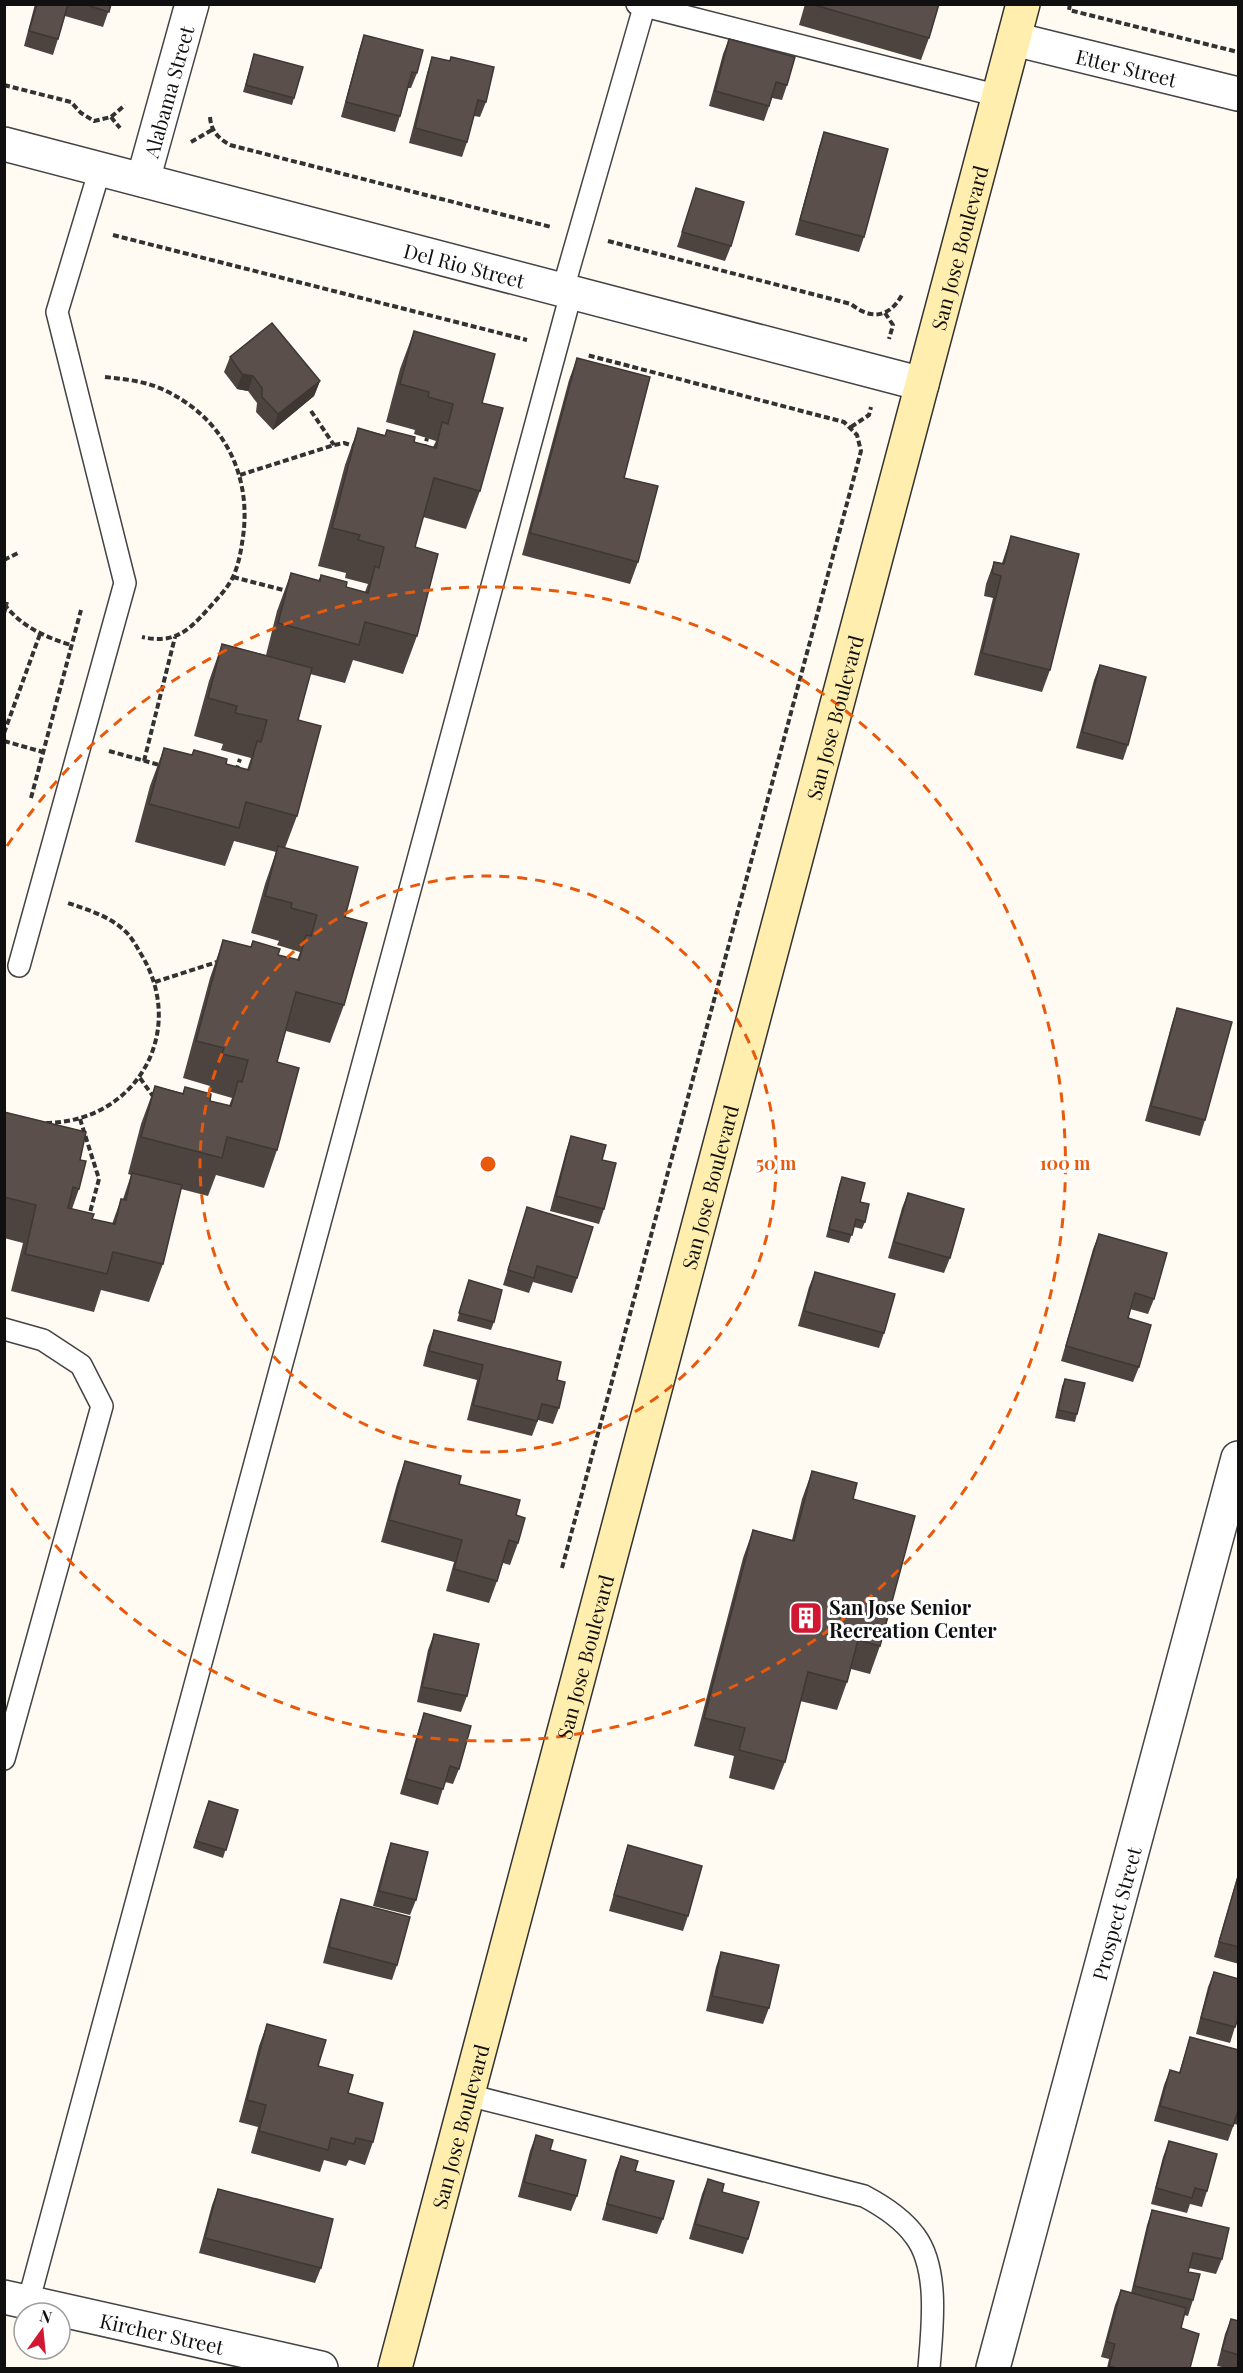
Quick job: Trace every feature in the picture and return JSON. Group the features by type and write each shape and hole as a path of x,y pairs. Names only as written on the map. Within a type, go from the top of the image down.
{"street":[{"name":"Alabama Street","path":"143,180 192,4"},
{"name":"San Jose Boulevard","path":"395,2368 1023,4"},
{"name":"Etter Street","path":"1014,39 1239,94"},
{"name":"Del Rio Street","path":"4,144 922,384"},
{"name":"Prospect Street","path":"993,2368 1239,1458"},
{"name":"Kircher Street","path":"16,2300 321,2368"}],"lane":[{"path":"16,2300 557,347 568,290 642,5 999,96"},
{"path":"19,966 125,583 57,312 100,169"},
{"path":"4,1329 43,1340 81,1365 102,1406 4,1759"},
{"path":"468,2095 864,2196 888,2209 915,2236 923,2251 929,2273 933,2318 929,2368"}],"path":[{"path":"1070,4 1069,10 1239,52"},
{"path":"4,85 70,102 94,121 111,117 125,105"},
{"path":"107,233 844,422 857,435 861,451 562,1568"},
{"path":"104,387 101,376 143,382 179,398 213,427 234,458 240,475 245,518 239,558 233,576 219,597 203,615 175,637 159,641 133,634"},
{"path":"311,411 334,445"},
{"path":"423,455 427,438"},
{"path":"240,475 334,445 344,443 355,446"},
{"path":"4,560 18,553"},
{"path":"233,576 288,591"},
{"path":"4,604 18,619 40,634 72,645"},
{"path":"28,807 81,610"},
{"path":"4,733 40,634"},
{"path":"144,761 175,637"},
{"path":"4,741 43,752"},
{"path":"104,750 166,766"},
{"path":"235,776 240,759"},
{"path":"40,1122 65,1122 80,1119 118,1100 140,1077 153,1051 159,1024 155,982 129,935 99,914 63,902"},
{"path":"155,982 226,960"},
{"path":"140,1077 159,1106"},
{"path":"80,1119 99,1179 88,1220"}],"building":[{"path":"37,4 68,4 58,39 29,31"},
{"path":"83,4 111,4 109,12"},
{"path":"811,4 939,4 929,38"},
{"path":"364,35 423,50 417,73 412,72 400,116 346,102"},
{"path":"729,39 795,57 787,85 776,82 769,106 715,91"},
{"path":"254,54 303,67 294,98 246,85"},
{"path":"432,57 450,61 451,57 494,67 486,102 478,100 467,142 415,128"},
{"path":"824,132 888,149 864,237 800,220"},
{"path":"696,188 744,202 731,246 682,232"},
{"path":"272,323 320,381 278,414 262,397 262,388 253,376 242,374 230,357"},
{"path":"414,331 495,354 482,403 503,408 480,491 434,478 415,547 438,554 417,636 365,622 359,645 278,623 291,573 320,581 321,575 347,582 346,587 368,593 375,566 379,568 384,547 358,540 360,535 332,528 358,428 385,436 387,430 415,437 414,442 436,448 442,422 448,424 453,404 428,397 429,392 400,384"},
{"path":"577,358 650,377 624,478 658,486 638,562 530,533"},
{"path":"1011,536 1079,554 1050,670 982,653 1001,576 992,573 994,562 1004,564"},
{"path":"4,602 8,603 4,618"},
{"path":"222,644 312,668 298,720 321,726 297,816 246,802 239,828 149,804 164,748 192,755 194,750 227,759 226,764 249,770 257,741 261,742 267,720 235,713 237,706 208,698"},
{"path":"1100,665 1146,677 1128,745 1082,732"},
{"path":"278,846 358,867 345,917 367,923 344,1005 296,992 277,1062 299,1068 277,1150 227,1137 222,1158 141,1137 155,1086 183,1094 185,1087 211,1094 210,1101 231,1106 238,1081 242,1082 248,1060 222,1054 224,1048 196,1041 223,940 251,947 253,941 280,949 278,955 299,960 306,935 311,936 317,915 291,908 292,903 265,896"},
{"path":"1177,1008 1232,1022 1205,1120 1151,1106"},
{"path":"4,1112 86,1132 80,1160 86,1161 79,1189 73,1187 68,1208 94,1214 92,1219 115,1224 121,1199 126,1200 132,1173 182,1185 163,1264 113,1252 107,1274 25,1254 36,1205 4,1197"},
{"path":"571,1136 606,1145 602,1160 616,1163 604,1209 556,1196"},
{"path":"842,1177 865,1183 860,1202 869,1204 865,1222 856,1219 852,1235 829,1229"},
{"path":"908,1193 964,1209 950,1258 894,1242"},
{"path":"527,1207 593,1227 577,1278 537,1266 534,1278 508,1270"},
{"path":"1099,1234 1167,1253 1154,1299 1135,1293 1128,1318 1151,1325 1139,1367 1066,1346"},
{"path":"815,1272 895,1294 884,1333 804,1311"},
{"path":"469,1280 502,1290 494,1322 459,1313"},
{"path":"434,1330 561,1362 557,1380 565,1382 559,1408 542,1404 537,1421 473,1405 483,1365 429,1351"},
{"path":"1065,1379 1085,1383 1077,1414 1058,1410"},
{"path":"405,1461 461,1476 459,1484 520,1500 516,1515 525,1518 518,1543 509,1540 497,1581 454,1569 462,1540 389,1520"},
{"name":"San Jose Senior Recreation Center","path":"812,1471 857,1483 853,1499 915,1516 880,1646 858,1640 847,1682 808,1672 785,1762 739,1750 745,1728 704,1718 753,1530 794,1541"},
{"path":"434,1634 479,1644 467,1696 422,1687"},
{"path":"424,1713 471,1726 459,1769 450,1766 443,1789 406,1779"},
{"path":"209,1801 238,1810 226,1850 196,1841"},
{"path":"391,1843 428,1852 416,1900 379,1891"},
{"path":"628,1845 702,1866 688,1916 614,1895"},
{"path":"1239,1873 1239,1947 1219,1942"},
{"path":"341,1899 410,1917 397,1965 329,1947"},
{"path":"721,1952 779,1965 769,2008 712,1996"},
{"path":"1214,1972 1239,1979 1239,2016 1235,2027 1201,2018"},
{"path":"267,2024 326,2040 318,2066 353,2075 348,2093 383,2103 373,2142 356,2138 354,2144 331,2138 328,2150 259,2131 266,2105 247,2100"},
{"path":"1190,2037 1239,2050 1239,2108 1233,2126 1160,2106 1170,2070 1180,2073"},
{"path":"536,2135 553,2140 550,2150 586,2160 577,2196 524,2182"},
{"path":"1169,2141 1217,2154 1207,2191 1195,2188 1192,2198 1156,2188"},
{"path":"621,2156 638,2161 635,2171 674,2181 663,2219 607,2204"},
{"path":"708,2179 724,2184 722,2192 759,2202 748,2239 695,2224"},
{"path":"218,2189 333,2219 321,2268 205,2238"},
{"path":"1152,2210 1229,2228 1222,2259 1193,2253 1188,2272 1200,2274 1193,2300 1134,2286"},
{"path":"1121,2290 1186,2308 1181,2328 1199,2334 1190,2368 1116,2368 1109,2366 1115,2344 1107,2342"},
{"path":"1231,2319 1239,2321 1239,2355 1222,2350"}],"place":[{"name":"San Jose Senior Recreation Center","path":"806,1618"}]}
